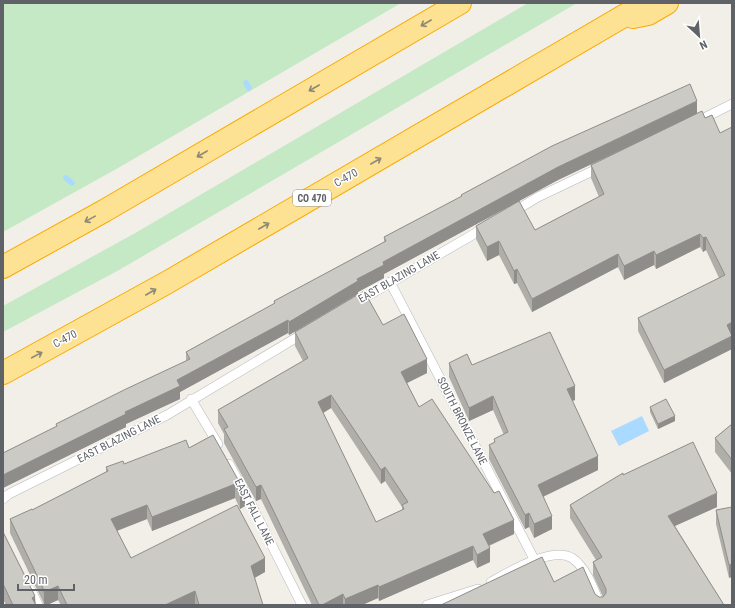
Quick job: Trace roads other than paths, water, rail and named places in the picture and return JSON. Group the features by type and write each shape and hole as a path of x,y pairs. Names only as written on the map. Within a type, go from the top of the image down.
{"highway":[{"path":"3,267 104,211 460,3"},
{"name":"C-470","path":"3,373 168,282 646,3"},
{"path":"618,20 648,14 667,3"}],"lane":[{"path":"686,126 732,104"},
{"path":"504,216 538,197 609,163"},
{"name":"EAST BLAZING LANE","path":"348,307 491,224"},
{"name":"SOUTH BRONZE LANE","path":"390,282 534,559"},
{"name":"EAST BLAZING LANE","path":"6,497 149,424 314,327"},
{"name":"EAST FALL LANE","path":"191,400 252,506 302,605"},
{"path":"428,605 475,590 534,559 555,555 571,557 581,567 600,605"},
{"path":"25,578 38,605"}],"water":[{"path":"642,416 649,431 619,446 611,431"}],"waterway":[{"path":"246,83 249,88"},
{"path":"66,178 72,183"}]}
